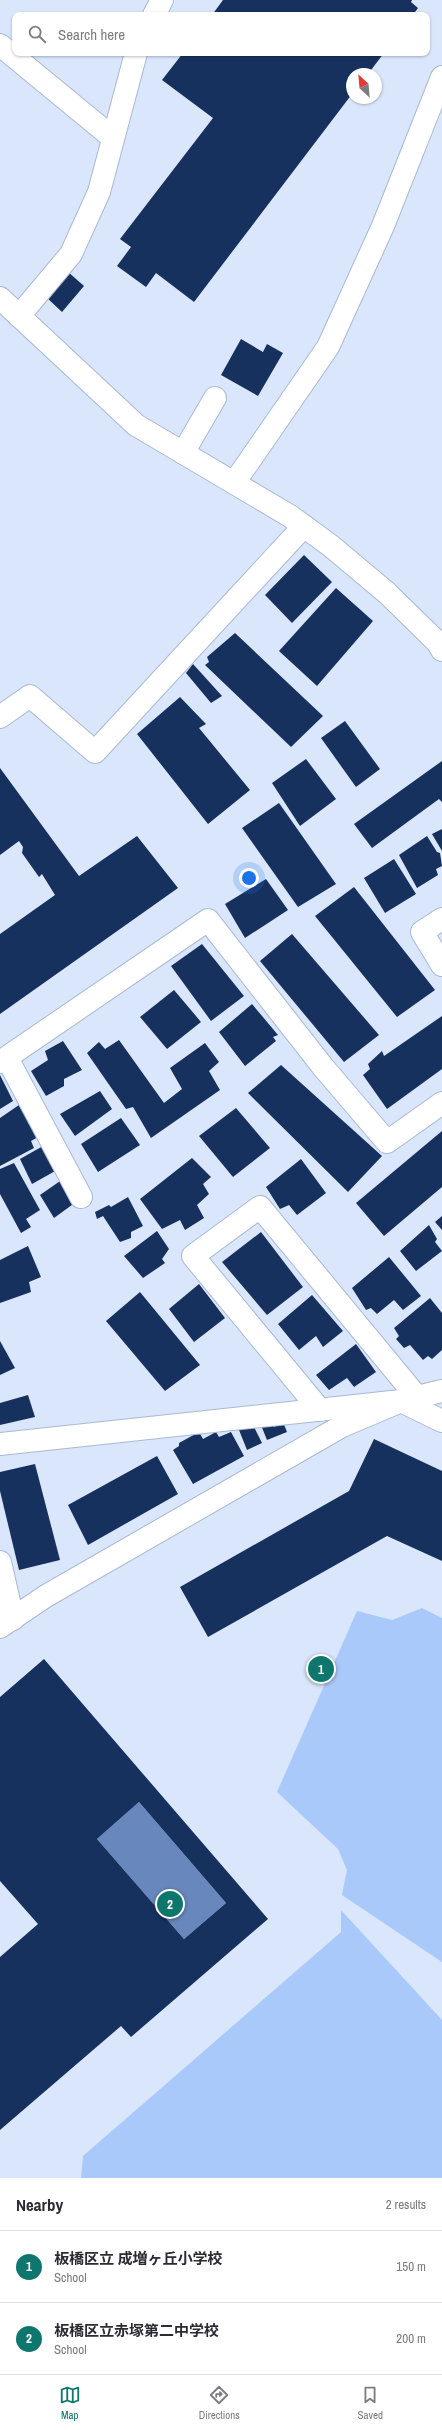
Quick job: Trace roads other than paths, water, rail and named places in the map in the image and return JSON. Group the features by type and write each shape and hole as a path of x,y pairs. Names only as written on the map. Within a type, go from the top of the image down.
{"street":[{"path":"156,12 162,0"},
{"path":"0,45 12,55"},
{"path":"13,56 113,138"},
{"path":"19,316 71,254 99,192 135,56"},
{"path":"234,483 328,348 383,226 442,77"},
{"path":"0,298 136,426 304,526 387,593 438,643 442,650"},
{"path":"183,453 215,398"},
{"path":"0,717 30,696 95,752 304,526"},
{"path":"442,919 422,932 442,965"},
{"path":"81,1196 4,1060 208,920 323,1067 387,1142 442,1103"},
{"path":"320,1410 193,1256 260,1207 409,1399 442,1421"},
{"path":"0,1444 320,1410 409,1399 442,1391"},
{"path":"0,1562 4,1621 342,1426 409,1399"}],"place":[{"name":"板橋区立 成増ヶ丘小学校","path":"321,1669"},
{"name":"板橋区立赤塚第二中学校","path":"170,1904"}]}
